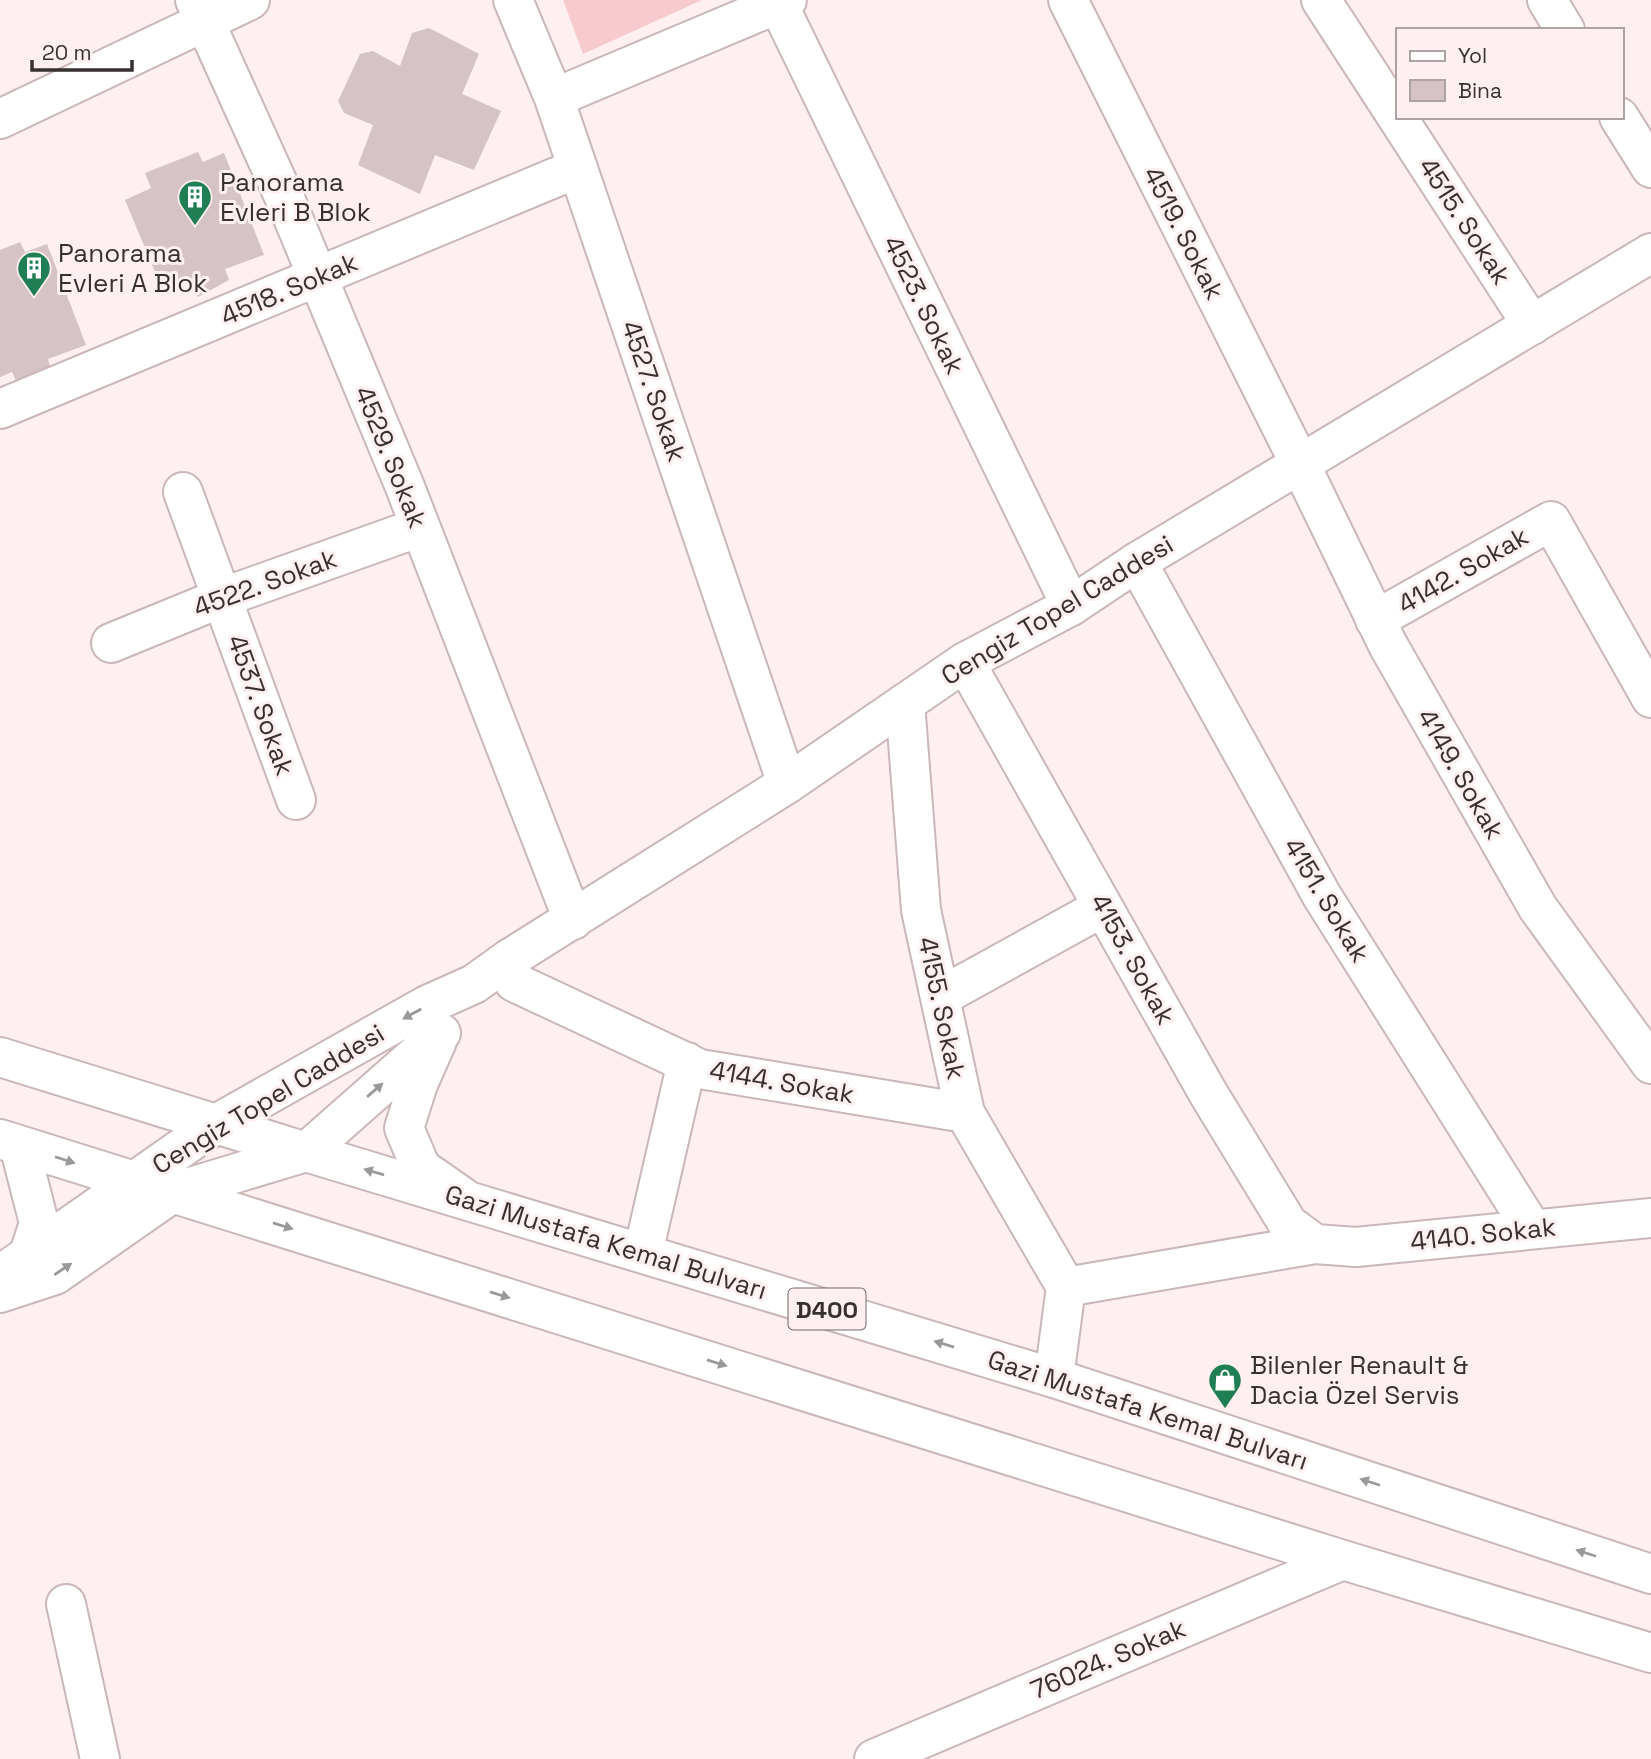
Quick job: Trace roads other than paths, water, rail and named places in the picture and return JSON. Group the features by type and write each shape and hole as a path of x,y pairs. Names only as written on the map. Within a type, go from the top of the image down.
{"main road":[{"path":"0,119 199,11 250,0"},
{"name":"4527. Sokak","path":"513,0 554,98 787,784"},
{"name":"4519. Sokak","path":"1068,0 1301,466"},
{"name":"4515. Sokak","path":"1321,0 1396,115"},
{"path":"1547,0 1564,28"},
{"path":"554,98 782,2"},
{"name":"4523. Sokak","path":"782,2 1071,606"},
{"name":"4529. Sokak","path":"199,11 286,201 405,487 573,920"},
{"name":"4515. Sokak","path":"1398,119 1532,325"},
{"path":"1620,119 1651,169"},
{"name":"4518. Sokak","path":"0,409 578,168"},
{"name":"Cengiz Topel Caddesi","path":"14,1265 216,1124 427,1005 474,984 509,959 787,784 965,662 1071,606 1137,562 1301,466 1651,253"},
{"name":"4149. Sokak","path":"1301,466 1388,645 1538,908 1651,1064"},
{"name":"4537. Sokak","path":"183,492 296,800"},
{"name":"4142. Sokak","path":"1376,620 1551,521 1651,698"},
{"name":"4522. Sokak","path":"111,642 221,598 419,527"},
{"name":"4151. Sokak","path":"1137,562 1322,896 1532,1229"},
{"name":"4153. Sokak","path":"965,662 1208,1093 1288,1224 1315,1244"},
{"name":"4155. Sokak","path":"905,703 921,910 965,1113 1066,1287"},
{"path":"940,997 1103,907"},
{"name":"4144. Sokak","path":"509,959 514,982 700,1069 965,1113"},
{"name":"Cengiz Topel Caddesi","path":"466,1199 421,1168 404,1128 418,1084 441,1033 474,984"},
{"name":"Cengiz Topel Caddesi","path":"0,1293 55,1275 174,1192 306,1152 441,1033"},
{"name":"Gazi Mustafa Kemal Bulvarı","path":"0,1057 1054,1378 1651,1574"},
{"path":"643,1253 687,1062"},
{"path":"9,1142 1343,1560 1651,1653"},
{"path":"9,1142 39,1223 14,1265"},
{"name":"4140. Sokak","path":"1315,1244 1356,1247 1651,1218"},
{"path":"1054,1378 1066,1287 1315,1244"},
{"name":"76024. Sokak","path":"874,1759 1343,1560"},
{"path":"66,1604 100,1759"}],"place":[{"name":"Panorama Evleri B Blok","path":"195,227"},
{"name":"Panorama Evleri A Blok","path":"34,298"},
{"name":"Bilenler Renault & Dacia Özel Servis","path":"1225,1410"}]}
